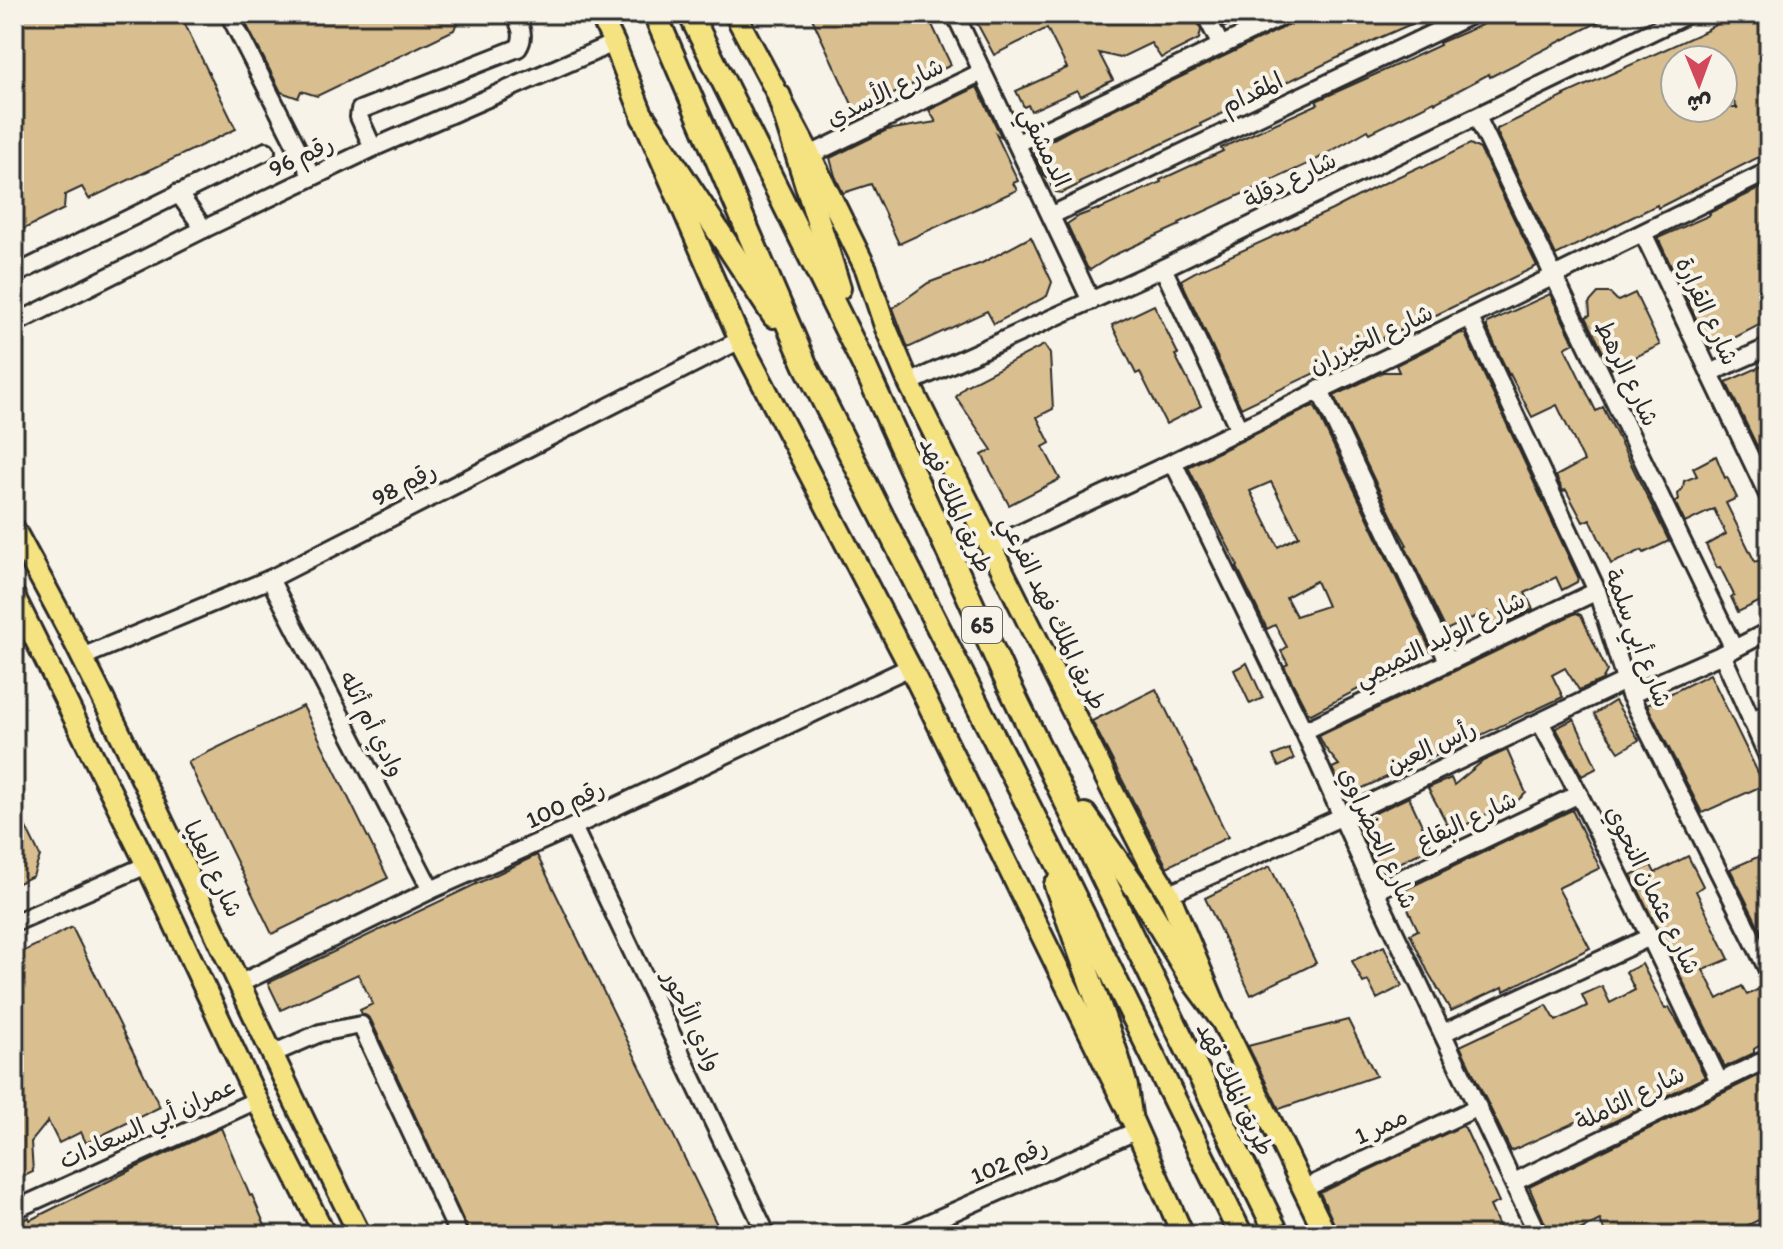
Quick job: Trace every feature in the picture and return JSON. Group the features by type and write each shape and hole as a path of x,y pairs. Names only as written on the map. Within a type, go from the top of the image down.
{"highway":[{"name":"65","path":"655,14 805,364 1241,1235"},
{"name":"طريق الملك فهد","path":"690,14 864,365 1004,675 1278,1235"},
{"path":"779,96 864,365"},
{"path":"643,117 805,364"},
{"path":"1050,767 1133,882 1189,975 1220,1017"},
{"path":"1058,865 1054,881 1117,1056 1133,1123"}],"main road":[{"path":"600,14 740,340 910,667 1133,1123 1183,1235"},
{"name":"طريق الملك فهد الفرعي","path":"735,14 866,269 909,383 1125,815 1169,894 1220,1017 1326,1235"},
{"name":"شارع العليا","path":"14,529 82,657 360,1235"},
{"path":"14,596 325,1235"},
{"path":"272,1128 293,1163 303,1161 308,1155 294,1103"}],"street":[{"path":"229,14 312,177"},
{"path":"373,148 359,117 360,110 518,48 523,34 515,14"},
{"name":"الدمشقي","path":"955,14 1091,301"},
{"path":"1205,14 1221,46"},
{"path":"1018,143 1287,14"},
{"name":"المقدام","path":"1052,215 1473,14"},
{"name":"شارع دقلة","path":"909,383 1163,268 1688,14"},
{"name":"رقم 96","path":"14,324 373,148 614,43"},
{"name":"شارع الأسدي","path":"810,155 982,72"},
{"name":"شارع الرهط","path":"1477,117 1728,651 1751,721 1769,759"},
{"path":"14,275 266,151"},
{"name":"شارع الخيزران","path":"991,547 1173,462 1769,171"},
{"path":"178,193 204,229"},
{"name":"شارع القرارة","path":"1643,233 1769,497"},
{"path":"1163,268 1239,429"},
{"name":"شارع أبي سلمة","path":"1470,318 1597,591 1628,688 1769,972"},
{"name":"رقم 98","path":"82,657 270,579 740,340"},
{"path":"1710,373 1769,347"},
{"path":"1319,389 1448,661"},
{"name":"شارع الحضراوي","path":"1173,462 1304,731 1375,891 1538,1235"},
{"name":"وادي أم أثله","path":"270,579 431,890"},
{"name":"شارع الوليد التميمي","path":"1304,731 1597,591"},
{"name":"رأس العين","path":"1169,894 1341,817 1540,722 1728,651 1769,631"},
{"name":"رقم 100","path":"239,984 431,890 573,827 910,667"},
{"path":"1751,721 1769,712"},
{"name":"شارع عثمان النحوي","path":"1540,722 1579,794 1719,1081"},
{"name":"شارع البقاع","path":"1375,891 1579,794"},
{"name":"وادي الأحور","path":"573,827 767,1235"},
{"path":"14,923 147,865"},
{"path":"1443,1033 1650,937"},
{"path":"272,1054 320,1033 361,1025 459,1235"},
{"name":"شارع الثاملة","path":"1514,1182 1769,1058"},
{"name":"عمران أبي السعادات","path":"14,1210 257,1100"},
{"name":"ممر 1","path":"1303,1189 1478,1107"},
{"name":"رقم 102","path":"901,1235 1133,1123"}],"building":[{"path":"14,14 180,14 236,129 89,199 82,187 65,195 64,209 14,234"},
{"path":"241,14 460,14 454,30 317,96 301,91 298,98 281,92"},
{"path":"810,14 927,14 951,65 856,113"},
{"path":"972,14 1194,14 1201,30 1199,39 1161,58 1151,43 1120,58 1099,53 1113,80 1081,96 1077,90 1031,111 1028,105 1024,107 1016,91 1067,68 1047,28 994,55"},
{"path":"1217,14 1252,14 1225,27"},
{"path":"1312,14 1434,14 1079,182 1062,193 1056,192 1044,175 1034,154 1037,148"},
{"path":"1498,14 1614,14 1435,103 1370,133 1368,130 1312,162 1179,223 1090,270 1087,267 1067,224 1079,216 1161,182 1223,151 1221,148 1500,17"},
{"path":"1738,14 1759,14 1769,35 1769,152 1556,255 1497,129 1659,52 1659,124 1739,124 1739,44 1677,44"},
{"path":"977,87 1002,138 996,134 1018,181 1013,183 1017,190 899,244 871,184 843,193 830,158 887,130 936,122 929,110"},
{"path":"1470,144 1480,149 1537,266 1241,408 1181,280"},
{"path":"1769,184 1769,320 1711,350 1658,238"},
{"path":"1031,237 1052,282 1047,296 994,324 987,311 908,348 893,308 928,283 982,263"},
{"path":"1598,293 1610,293 1618,301 1635,293 1660,345 1611,369 1586,317 1590,315 1589,303"},
{"path":"1550,294 1574,343 1565,348 1596,411 1603,407 1669,541 1611,564 1590,519 1583,522 1556,476 1584,461 1557,405 1532,417 1487,328 1487,323"},
{"path":"1154,305 1201,406 1166,424 1112,325"},
{"path":"1461,333 1465,334 1578,577 1577,582 1562,590 1556,577 1525,593 1533,609 1496,627 1488,611 1446,630 1334,396 1383,372 1399,372 1396,365"},
{"path":"1044,345 1050,354 1053,409 1037,417 1050,443 1043,447 1060,479 1009,505 982,455 992,450 956,397 965,386"},
{"path":"1769,363 1769,471 1726,382"},
{"path":"1313,406 1431,651 1308,713 1284,666 1288,664 1281,651 1287,647 1275,625 1267,629 1188,467","holes":["1271,482 1299,536 1278,547 1250,491","1316,581 1327,606 1296,616 1286,597"]},
{"path":"1716,456 1737,498 1726,503 1755,562 1760,560 1769,579 1769,597 1738,612 1731,597 1734,595 1706,545 1726,534 1714,509 1685,523 1675,502 1679,500 1678,494 1684,481 1697,476 1693,468"},
{"path":"1576,613 1581,615 1607,671 1602,680 1579,690 1565,668 1552,675 1563,697 1423,762 1415,763 1411,755 1394,764 1398,772 1345,796 1332,768 1339,765 1319,736"},
{"path":"1247,663 1263,698 1250,704 1234,670"},
{"path":"1710,674 1764,785 1702,813 1647,705"},
{"path":"1156,689 1228,837 1167,867 1092,721"},
{"path":"1615,701 1639,740 1619,752 1594,714"},
{"path":"303,706 388,878 272,934 188,762"},
{"path":"1574,719 1597,768 1582,776 1556,728"},
{"path":"1289,749 1294,759 1279,767 1273,756"},
{"path":"1507,750 1526,793 1516,802 1452,833 1428,788 1451,778 1454,785 1483,761"},
{"path":"1409,797 1432,847 1381,872 1356,822"},
{"path":"14,803 40,856 33,876 14,885"},
{"path":"1572,810 1600,868 1558,888 1590,948 1504,991 1503,987 1451,1011 1410,934 1418,930 1400,892"},
{"path":"1769,852 1769,947 1730,869"},
{"path":"537,855 722,1235 470,1235 371,1020 360,1010 373,1004 358,974 281,1010 268,983"},
{"path":"1688,856 1703,886 1696,891 1729,959 1703,970 1718,999 1742,986 1747,995 1759,989 1769,998 1769,1040 1754,1049 1754,1053 1725,1067 1631,875 1651,865 1655,873"},
{"path":"1270,866 1316,963 1251,995 1205,898"},
{"path":"72,927 160,1107 86,1143 81,1132 59,1143 48,1121 31,1142 33,1172 14,1181 14,956"},
{"path":"1384,946 1402,986 1377,999 1368,981 1363,983 1352,961"},
{"path":"1642,964 1665,1009 1669,1007 1680,1026 1705,1077 1603,1127 1596,1113 1511,1151 1460,1046 1547,1005 1556,1021 1587,1006 1582,995 1602,986 1610,1003 1635,990 1626,972"},
{"path":"1348,1020 1376,1076 1279,1109 1248,1046"},
{"path":"1768,1071 1769,1215 1728,1235 1606,1235 1600,1220 1570,1235 1550,1235 1529,1187"},
{"path":"1462,1126 1499,1202 1490,1206 1503,1235 1339,1235 1320,1193"},
{"path":"221,1128 269,1235 14,1235 14,1224 29,1217 30,1220"}]}
